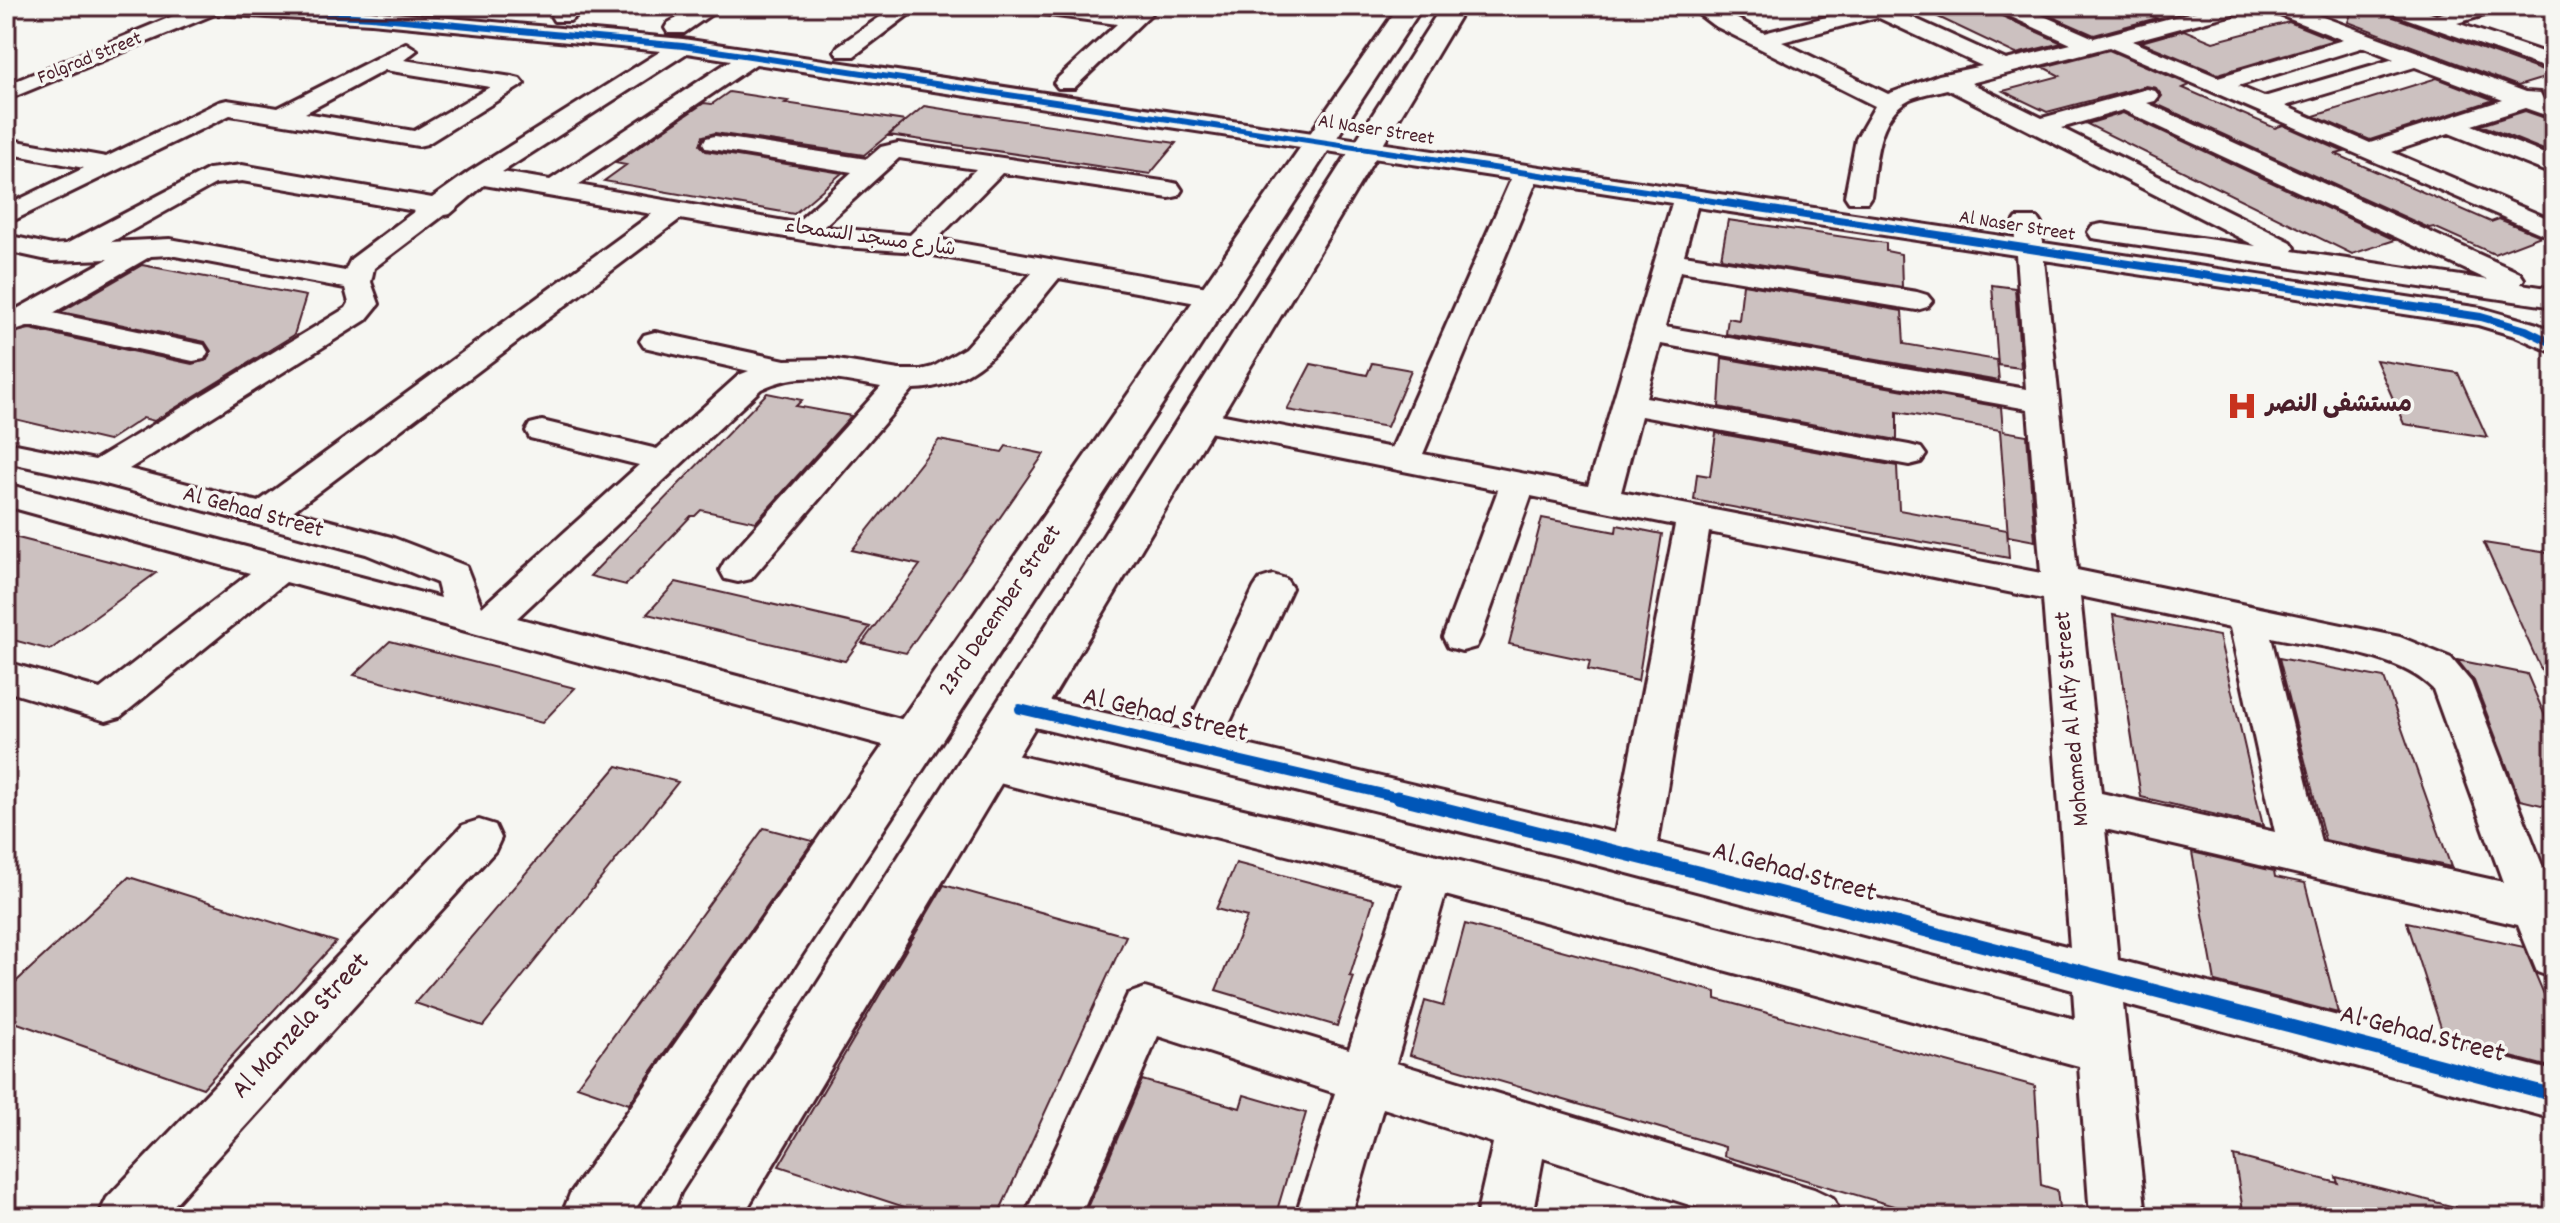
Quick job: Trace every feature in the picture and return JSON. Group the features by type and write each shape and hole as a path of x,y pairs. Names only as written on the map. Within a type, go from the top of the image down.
{"main road":[{"name":"23rd December Street","path":"593,1217 1411,6"},
{"path":"706,1217 1454,6"},
{"path":"1064,518 1130,530"}],"street":[{"name":"Folgrad Street","path":"6,72 159,6"},
{"name":"Al Naser Street","path":"184,6 459,15 846,51 1066,83 1326,131"},
{"path":"100,472 356,314 364,304 357,282 361,265 441,208 479,176 680,37 713,6"},
{"path":"846,51 910,6"},
{"path":"1026,6 1141,13"},
{"path":"1698,6 1888,103"},
{"path":"2003,6 2210,82 2554,231"},
{"path":"2152,6 2186,20"},
{"path":"1858,196 1871,125 1888,103 1902,94 2000,66 2241,6"},
{"path":"2274,6 2554,111"},
{"path":"2390,6 2554,64"},
{"path":"2435,22 2495,6"},
{"name":"Folgrad Street","path":"6,93 215,7"},
{"path":"1762,40 1874,8 2000,66"},
{"name":"Al Naser Street","path":"459,15 571,11 752,56 1373,138 1781,185"},
{"path":"1066,83 1141,13"},
{"path":"281,116 383,63 459,15"},
{"path":"2505,47 2542,36"},
{"path":"2041,126 2365,40"},
{"path":"555,189 752,56"},
{"path":"2264,105 2416,59"},
{"path":"6,216 227,107 418,139 512,84 383,63"},
{"path":"1947,80 2309,263"},
{"path":"2370,151 2554,91"},
{"path":"2124,102 2554,298"},
{"path":"2450,125 2554,167"},
{"name":"Al Naser Street","path":"1373,138 1527,172 1687,196 2052,232 2309,263 2554,298"},
{"path":"715,143 873,168"},
{"path":"6,146 183,191"},
{"path":"802,232 890,152 898,150 1169,190"},
{"path":"917,244 996,164"},
{"path":"1404,458 1527,172"},
{"path":"72,252 209,177 242,173 441,208"},
{"name":"شارع مسجد السمحاء","path":"479,176 844,239 917,244 1213,297"},
{"path":"1827,192 1888,201"},
{"path":"1602,498 1687,196"},
{"path":"263,516 676,209"},
{"name":"Al Naser Street","path":"2052,232 2481,317 2526,330 2554,344"},
{"name":"Mohamed Al Alfy Street","path":"2052,232 2044,402 2118,1217"},
{"path":"10,247 52,253 149,247 205,253 357,282"},
{"path":"16,322 149,247"},
{"path":"1668,261 1917,301"},
{"path":"655,341 785,369 825,368 903,381 947,372 965,363 1053,267"},
{"path":"16,322 193,352"},
{"path":"1648,333 2044,402"},
{"path":"477,620 663,461 740,390 766,375 785,369"},
{"path":"738,570 903,381"},
{"path":"1629,404 1909,455"},
{"path":"1199,420 2061,585 2247,617 2422,658 2451,682 2554,957"},
{"path":"542,431 663,461"},
{"name":"Al Gehad Street","path":"6,452 100,472 378,545 453,575 477,620"},
{"path":"1462,637 1519,481"},
{"name":"Al Gehad Street","path":"6,495 916,738"},
{"path":"1633,857 1694,516"},
{"path":"6,676 106,706 280,568"},
{"path":"1197,748 1273,588"},
{"path":"2247,617 2302,855"},
{"name":"Al Gehad Street","path":"1020,709 1197,748 1633,857 2554,1095"},
{"path":"986,764 1429,872 2103,1049"},
{"path":"2080,806 2536,909"},
{"name":"Al Manzela Street","path":"126,1217 479,838"},
{"path":"1323,1217 1429,872"},
{"path":"1052,1217 1145,1010 1805,1216"},
{"path":"1504,1217 1523,1126"}],"building":[{"path":"1915,6 1990,6 1995,13 2062,43 2016,54"},
{"path":"2028,6 2127,6 2157,18 2094,35"},
{"path":"2354,6 2377,6 2382,13 2554,75 2518,86 2348,22"},
{"path":"2289,22 2334,40 2218,74 2141,42 2184,30 2213,42"},
{"path":"2109,50 2190,85 2183,88 2275,128 2283,125 2344,152 2336,154 2491,222 2499,219 2541,236 2494,254 2434,227 2429,228 2156,104 2162,96 2156,88 2146,86 2047,112 2003,91 2060,76 2043,67"},
{"path":"2437,78 2494,100 2370,140 2314,116"},
{"path":"729,92 905,121 864,155 715,133 703,136 700,145 706,151 842,173 794,214 604,181 626,165 615,163 704,103 712,104"},
{"path":"924,106 1176,143 1150,174 889,135"},
{"path":"2525,111 2554,121 2554,154 2481,125"},
{"path":"2123,113 2395,240 2352,254 2087,124"},
{"path":"1728,220 1886,243 1886,251 1901,254 1902,287 1721,258"},
{"path":"142,265 306,296 294,335 154,421 143,418 108,441 6,417 6,334 9,333 30,329 192,364 207,360 211,351 205,342 61,312"},
{"path":"1743,284 1902,311 1904,344 1997,360 1999,381 1726,334 1728,318 1739,320"},
{"path":"1992,285 2015,288 2021,368 1998,365"},
{"path":"1722,358 2001,407 2003,431 2027,435 2035,541 2008,536 2000,430 1897,412 1897,440 1719,407"},
{"path":"2376,360 2458,373 2487,437 2404,424"},
{"path":"1372,363 1411,370 1387,427 1287,410 1311,364 1367,375"},
{"path":"767,393 802,400 796,406 851,416 756,522 701,510 691,516 626,585 590,576"},
{"path":"1716,433 1897,466 1899,510 2007,530 2009,558 1694,500 1697,474 1710,476"},
{"path":"939,440 1002,452 1006,446 1044,454 906,653 862,643 920,565 852,550"},
{"path":"1542,518 1616,532 1617,525 1662,534 1638,681 1588,670 1590,661 1509,644"},
{"path":"6,535 156,573 50,650 6,638"},
{"path":"2484,543 2554,554 2554,698"},
{"path":"676,582 870,627 845,661 647,614"},
{"path":"2113,615 2219,636 2263,826 2141,797"},
{"path":"390,641 575,688 542,723 354,675"},
{"path":"2279,658 2384,678 2451,867 2325,840"},
{"path":"2457,660 2527,674 2554,737 2554,808 2520,800 2474,681"},
{"path":"617,766 678,782 483,1026 415,1003"},
{"path":"764,828 813,841 629,1104 577,1086"},
{"path":"2192,852 2274,871 2275,877 2305,883 2338,1013 2215,982"},
{"path":"1236,863 1374,899 1350,976 1354,977 1337,1026 1216,990 1247,917 1216,909"},
{"path":"129,877 336,942 203,1088 6,1019 6,991"},
{"path":"944,885 1126,936 997,1217 935,1217 779,1166"},
{"path":"2407,922 2524,947 2554,1018 2554,1068 2445,1040"},
{"path":"1465,924 1716,992 1716,999 2035,1086 2041,1185 2057,1190 2060,1217 1931,1217 1724,1156 1725,1147 1410,1055 1425,1001 1443,1006"},
{"path":"1142,1080 1240,1108 1244,1095 1306,1113 1275,1217 1084,1217"},
{"path":"2234,1156 2338,1183 2336,1177 2455,1207 2454,1217 2244,1217"}],"cycle path":[{"path":"184,6 371,17 683,46 2481,317 2526,330 2554,344"},
{"path":"1020,709 1597,846 2554,1095"}],"place":[{"name":"مستشفى النصر","path":"2242,406"}]}
